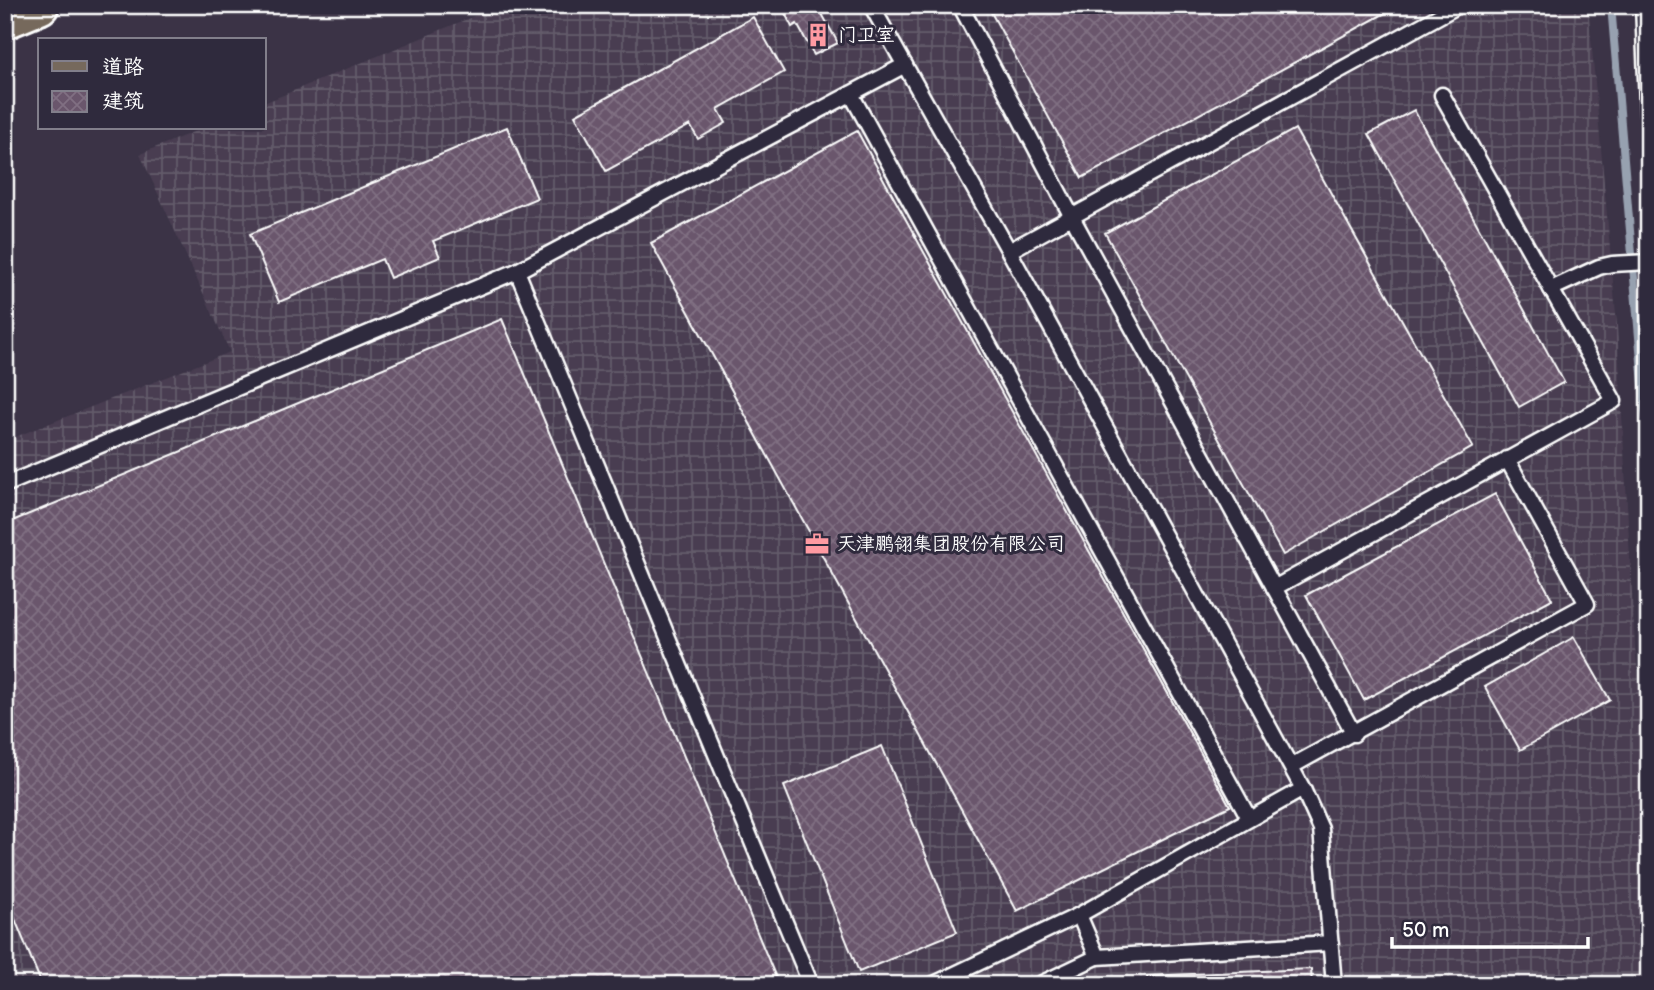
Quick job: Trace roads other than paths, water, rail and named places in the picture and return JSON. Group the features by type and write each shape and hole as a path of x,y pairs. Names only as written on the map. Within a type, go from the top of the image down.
{"main road":[{"path":"5,19 39,5"}],"lane":[{"path":"872,5 1293,766 1321,829 1334,985"},
{"path":"960,5 1072,217 1354,734"},
{"path":"1009,251 1459,5"},
{"path":"1643,5 1649,155"},
{"path":"5,485 517,271 905,65"},
{"path":"851,94 1249,818"},
{"path":"1274,588 1614,401 1442,95"},
{"path":"1551,289 1599,267 1646,262"},
{"path":"517,271 811,985"},
{"path":"1293,766 1587,604 1507,459"},
{"path":"932,985 1079,915 1303,789"},
{"path":"1079,915 1097,957"},
{"path":"1038,985 1097,957 1331,943"}],"waterway":[{"path":"1611,5 1649,456"}],"place":[{"name":"门卫室","path":"818,35"},
{"name":"天津鹏翎集团股份有限公司","path":"817,544"}]}
